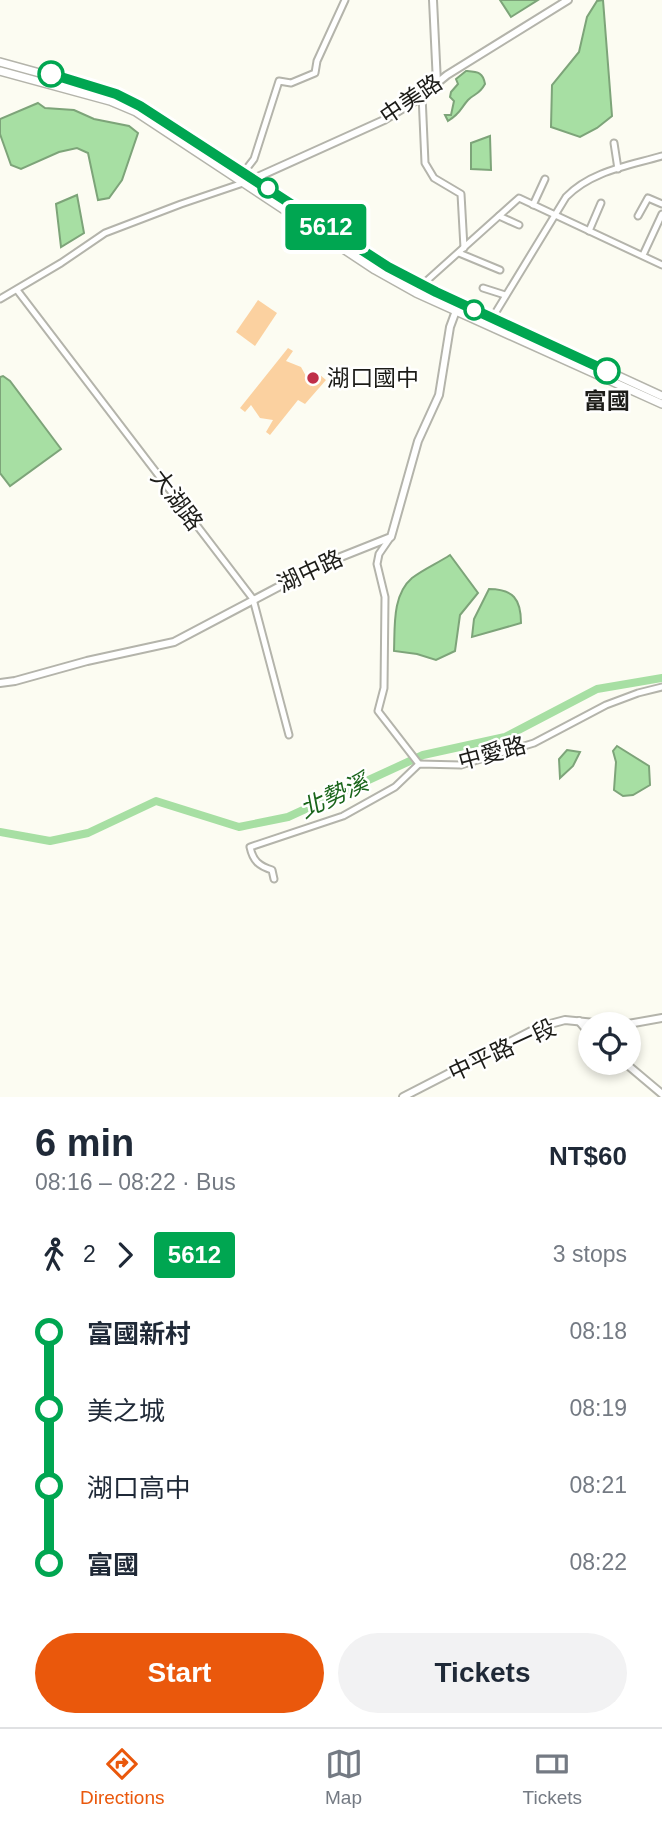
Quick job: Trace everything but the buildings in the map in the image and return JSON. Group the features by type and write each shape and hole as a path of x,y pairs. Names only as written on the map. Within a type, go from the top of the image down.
{"main road":[{"path":"0,62 116,94 148,110 244,172 250,181 375,270 416,293 458,307"},
{"path":"0,71 110,101 136,111 388,267 458,307 662,404"},
{"path":"490,322 662,396"}],"street":[{"path":"244,172 254,159 279,81 291,83 314,73 345,0"},
{"path":"433,0 437,83"},
{"name":"中美路","path":"250,181 384,120 568,0"},
{"path":"422,95 425,163 434,178 461,194 461,250"},
{"path":"614,143 618,169"},
{"path":"490,322 566,197 578,185 591,177 662,156"},
{"path":"533,205 545,178"},
{"path":"0,299 105,233 171,207 250,181"},
{"path":"422,285 519,198 662,265"},
{"path":"638,216 649,198 662,204"},
{"path":"589,231 601,203"},
{"path":"643,256 662,215"},
{"path":"499,216 519,225"},
{"path":"461,250 500,270"},
{"path":"483,288 505,295"},
{"name":"大湖路","path":"17,290 253,599 289,735"},
{"path":"274,879 272,870 253,859 250,847 343,817 395,787 419,764 378,711 384,688 385,597 377,564 379,554 391,537 418,442 439,395 450,327 458,307"},
{"name":"湖中路","path":"0,683 174,642 317,566 391,537"},
{"name":"中愛路","path":"419,764 461,765 534,743 606,705 662,687"},
{"path":"641,1022 662,1018"},
{"name":"中平路一段","path":"403,1097 539,1027 565,1020 578,1021"},
{"path":"639,1075 661,1095"}],"shaded area":[{"path":"500,0 538,0 511,17"},
{"path":"603,0 612,116 580,137 551,127 552,85 579,52 587,17 597,1"},
{"path":"466,71 479,73 485,84 448,121 445,115 451,115 454,101 450,97 451,92 458,84 456,79"},
{"path":"38,103 45,108 74,110 94,119 129,126 138,133 122,180 109,198 98,200 88,153 77,148 59,152 21,169 11,165 0,134 0,119"},
{"path":"490,136 491,170 471,169 471,143"},
{"path":"77,195 84,233 61,247 56,204"},
{"path":"258,300 277,313 255,346 236,332"},
{"path":"288,348 293,351 286,361 301,367 307,378 316,371 319,373 310,387 320,375 326,380 305,404 298,400 270,435 266,432 273,420 260,418 251,405 245,412 240,408"},
{"path":"0,377 10,381 61,449 10,486 0,473"},
{"path":"450,555 478,593 460,615 455,651 436,660 394,651 396,612 401,593 412,578"},
{"path":"489,589 504,591 514,597 521,623 472,637 474,619"},
{"path":"617,746 649,766 650,785 633,795 623,796 614,790 616,762 613,751"},
{"path":"567,750 580,752 573,766 560,778 559,759"}],"waterway":[{"name":"北勢溪","path":"0,832 50,841 88,833 156,801 239,827 288,817 423,755 505,737 597,689 662,678"}],"bus line":[{"name":"5612","path":"51,74 116,94 140,106 388,267 607,371"}],"place":[{"name":"富國","path":"607,371"},
{"name":"湖口國中","path":"313,378"}]}
